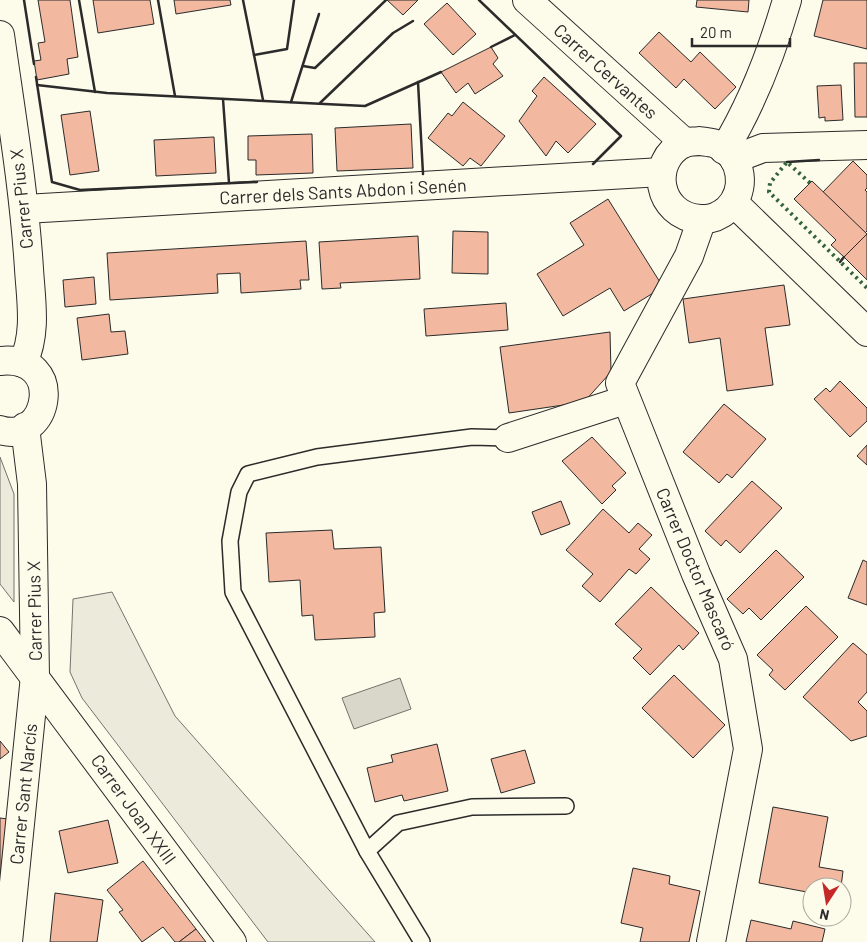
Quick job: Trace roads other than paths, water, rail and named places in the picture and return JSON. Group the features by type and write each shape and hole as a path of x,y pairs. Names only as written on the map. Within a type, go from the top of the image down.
{"street":[{"name":"Carrer Cervantes","path":"527,0 685,143"},
{"path":"729,154 776,36 787,0"},
{"name":"Carrer Pius X","path":"0,35 25,209 32,326 30,349 12,362"},
{"path":"699,141 718,145 729,154 740,172 740,188 734,203 723,214 708,220 688,218 671,207 663,191 662,172 668,158 685,143 699,141"},
{"path":"729,154 763,148 867,145"},
{"name":"Carrer dels Sants Abdon i Senén","path":"25,209 662,172"},
{"path":"734,203 867,332"},
{"name":"Carrer Doctor Mascaró","path":"702,219 688,256 620,382 625,400 733,659 748,749 711,942"},
{"path":"12,362 37,373 44,386 44,400 40,414 12,428"},
{"path":"508,438 625,400"},
{"name":"Carrer Pius X","path":"12,428 32,484 36,676"},
{"name":"Carrer Joan XXIII","path":"0,631 36,676 232,942"},
{"name":"Carrer Sant Narcís","path":"8,942 11,804 36,676"}],"lane":[{"path":"422,942 366,852 233,592 230,541 238,492 248,474 317,457 472,437 508,438"},
{"path":"366,852 398,823 472,807 566,806"}]}
